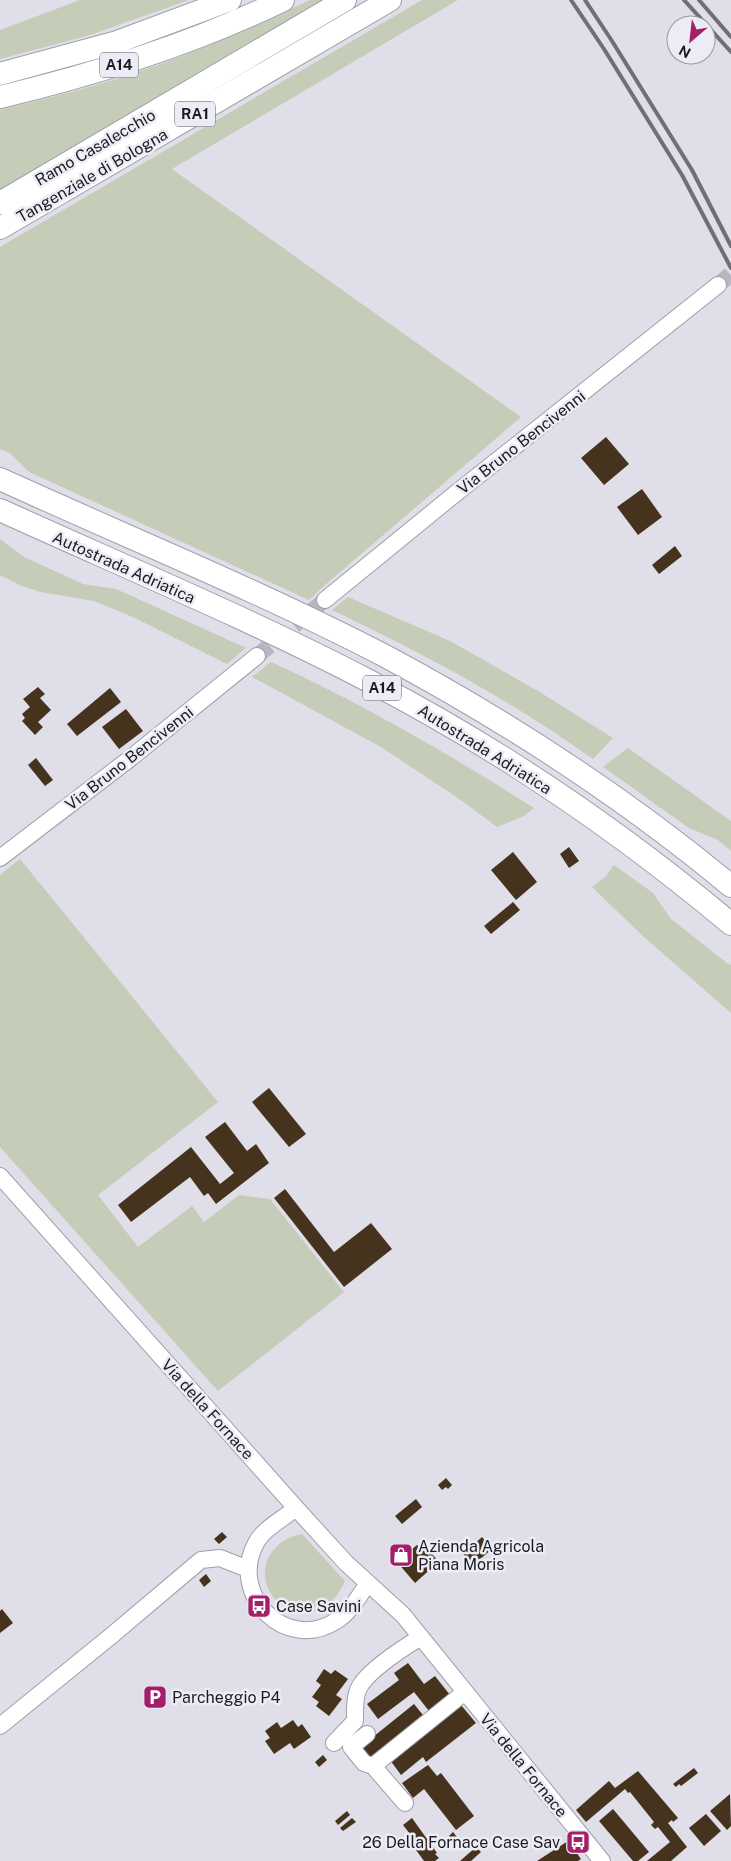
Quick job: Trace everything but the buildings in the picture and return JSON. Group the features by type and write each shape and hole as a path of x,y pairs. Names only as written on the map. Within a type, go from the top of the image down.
{"highway":[{"path":"0,74 135,36 230,0"},
{"name":"A14","path":"0,97 122,64 194,38 283,0"},
{"name":"Ramo Casalecchio","path":"0,203 345,0"},
{"name":"Tangenziale di Bologna","path":"0,228 390,0"},
{"name":"Autostrada Adriatica","path":"0,479 313,620 443,688 510,728 611,795 668,836 731,886"},
{"name":"Autostrada Adriatica","path":"0,510 301,648 411,704 495,753 601,824 657,865 731,924"}],"street":[{"name":"Via Bruno Bencivenni","path":"325,600 718,285"},
{"name":"Via Bruno Bencivenni","path":"0,858 132,757 257,656"},
{"name":"Via della Fornace","path":"0,1176 346,1563 403,1615 602,1861"},
{"path":"296,1508 263,1533 250,1554 248,1569 250,1590 265,1613 283,1625 304,1630 323,1627 336,1622 348,1612 368,1583"},
{"path":"0,1726 201,1560 220,1558 248,1569"},
{"path":"334,1743 355,1721 355,1704 361,1684 402,1648 421,1637"},
{"path":"373,1766 465,1692"},
{"path":"366,1734 351,1747 364,1762 373,1766 404,1803"}],"green space":[{"path":"80,0 189,0 90,35 0,59 0,30"},
{"path":"310,0 325,0 0,190 0,110 136,73 214,43"},
{"path":"422,0 458,0 172,169 521,417 309,600 29,472 11,454 0,449 0,247"},
{"path":"0,539 24,557 83,584 116,589 246,648 227,664 135,618 94,601 41,592 22,586 0,575"},
{"path":"348,597 450,641 538,691 613,738 593,759 562,737 466,678 332,610"},
{"path":"271,662 405,730 534,808 524,816 497,827 458,798 381,747 252,677"},
{"path":"628,748 731,821 731,851 718,840 689,828 603,767"},
{"path":"20,859 218,1102 98,1195 138,1247 192,1206 204,1222 239,1195 270,1199 344,1292 218,1391 0,1147 0,875"},
{"path":"614,865 653,893 671,919 731,965 731,1013 644,937 592,887 606,876"},
{"path":"302,1534 345,1581 333,1600 318,1610 302,1613 288,1608 275,1599 267,1586 265,1571 270,1555 280,1543"}],"tunnel":[{"path":"718,285 731,274"},
{"path":"257,656 325,600"}],"railway":[{"path":"571,0 604,49 682,175 731,268"},
{"path":"585,0 692,170 731,246"},
{"path":"684,0 731,52"},
{"path":"699,0 731,37"}],"place":[{"name":"Azienda Agricola Piana Moris","path":"401,1555"},
{"name":"Case Savini","path":"259,1606"},
{"name":"Parcheggio P4","path":"155,1697"},
{"name":"26 Della Fornace Case Sav","path":"578,1842"}]}
